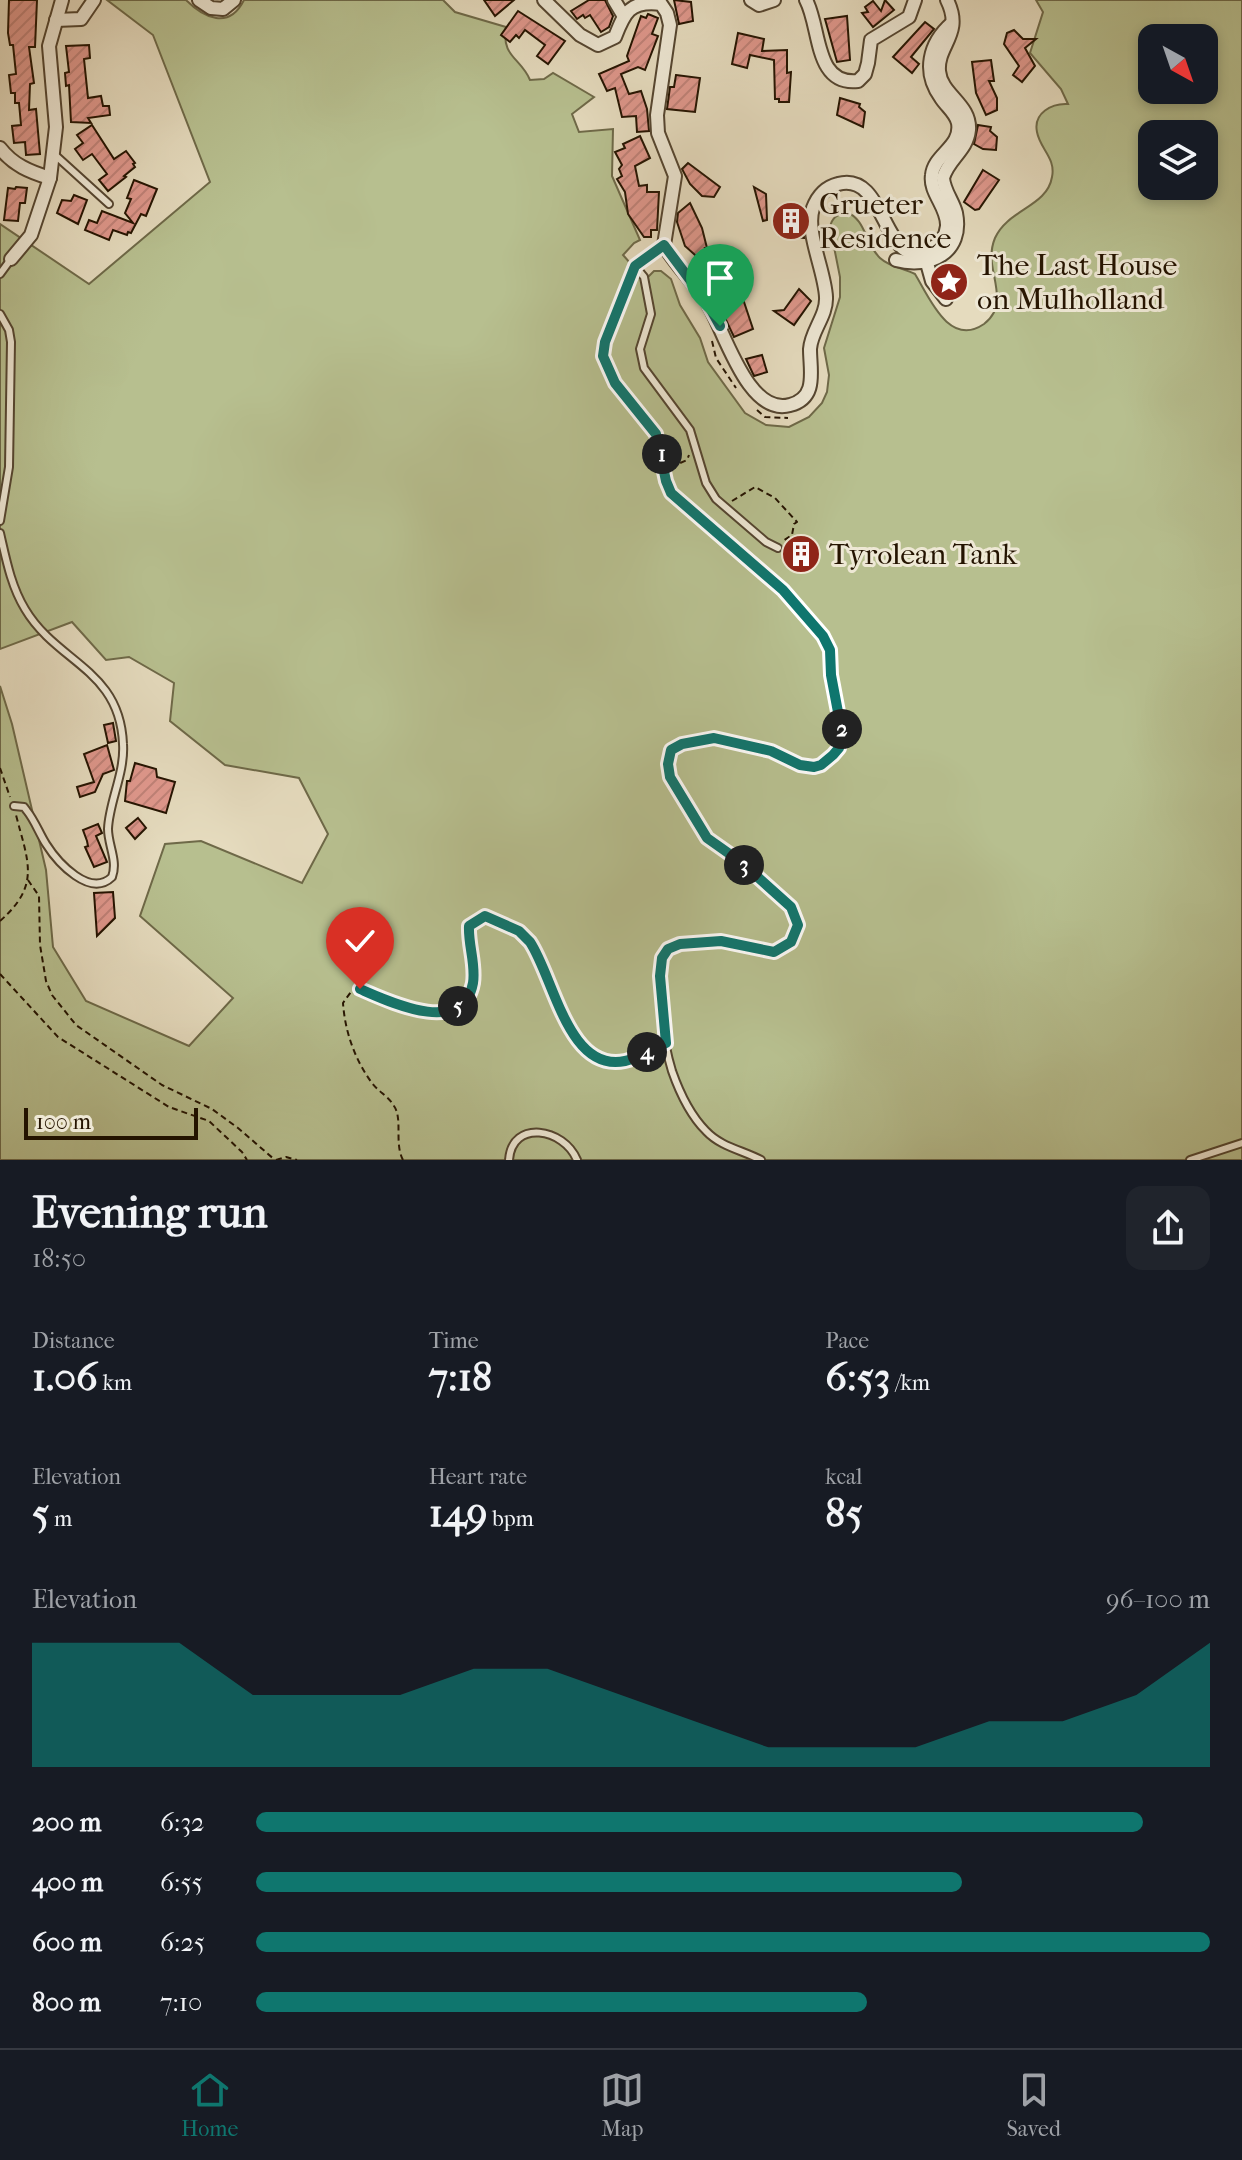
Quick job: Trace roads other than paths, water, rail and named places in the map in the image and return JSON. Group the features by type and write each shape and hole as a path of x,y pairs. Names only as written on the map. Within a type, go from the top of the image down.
{"street":[{"path":"11,259 31,235 50,178 56,127 49,46 62,0"},
{"path":"56,20 81,19 94,0"},
{"path":"199,0 211,8 223,9 234,0"},
{"path":"544,0 580,35 598,45 615,37 630,5 641,0 652,0 661,4 667,13 670,25 657,115 658,133 675,176 664,245 708,304 734,362 758,395 778,406 801,400 811,387 811,344 826,303 812,216 821,194 829,186 845,182 860,187 874,199 890,234 902,248 924,252 940,242 946,233 947,218 932,184 932,173 955,143 958,125 934,87 930,59 934,43 952,23"},
{"path":"614,0 623,15"},
{"path":"751,0 759,5 774,0"},
{"path":"806,0 828,71 837,80 848,82 858,81 865,74 871,40 909,17 915,0"},
{"path":"896,260 927,263 944,253 954,238 956,214 943,178 949,164 962,151 968,135 965,111 945,87 939,74 941,59 952,34 952,15 947,0"},
{"path":"0,148 7,158 27,170 50,178"},
{"path":"927,263 932,281 946,299"}],"lane":[{"path":"52,153 109,204"},
{"path":"664,245 635,266 605,342 603,356 615,383 656,434 668,488 674,497 783,590 823,636 830,650 831,675 842,733 839,748 821,765 814,767 800,765 771,751 714,738 682,744 671,750 668,764 670,777 707,838 741,862 791,907 798,925 791,942 774,952 721,941 680,944 668,949 662,958 660,976 666,1043 677,1085 701,1126 715,1140 761,1160"},
{"path":"0,274 11,259"},
{"path":"635,266 646,283 651,314 640,349 641,362 690,430 701,469 714,496 766,542 778,548"},
{"path":"0,314 9,330 11,342 9,467 0,521"},
{"path":"0,533 15,589 25,610 52,641 97,678 108,691 115,707 123,745 108,828 114,863 112,877 100,884 91,884 71,872 51,852 24,807 14,806"},
{"path":"509,1160 516,1142 527,1134 535,1133 560,1138 570,1146 577,1160"},
{"path":"1190,1160 1242,1143"}],"place":[{"name":"Grueter Residence","path":"791,221"},
{"name":"The Last House on Mulholland","path":"949,282"},
{"name":"Tyrolean Tank","path":"801,554"}]}
